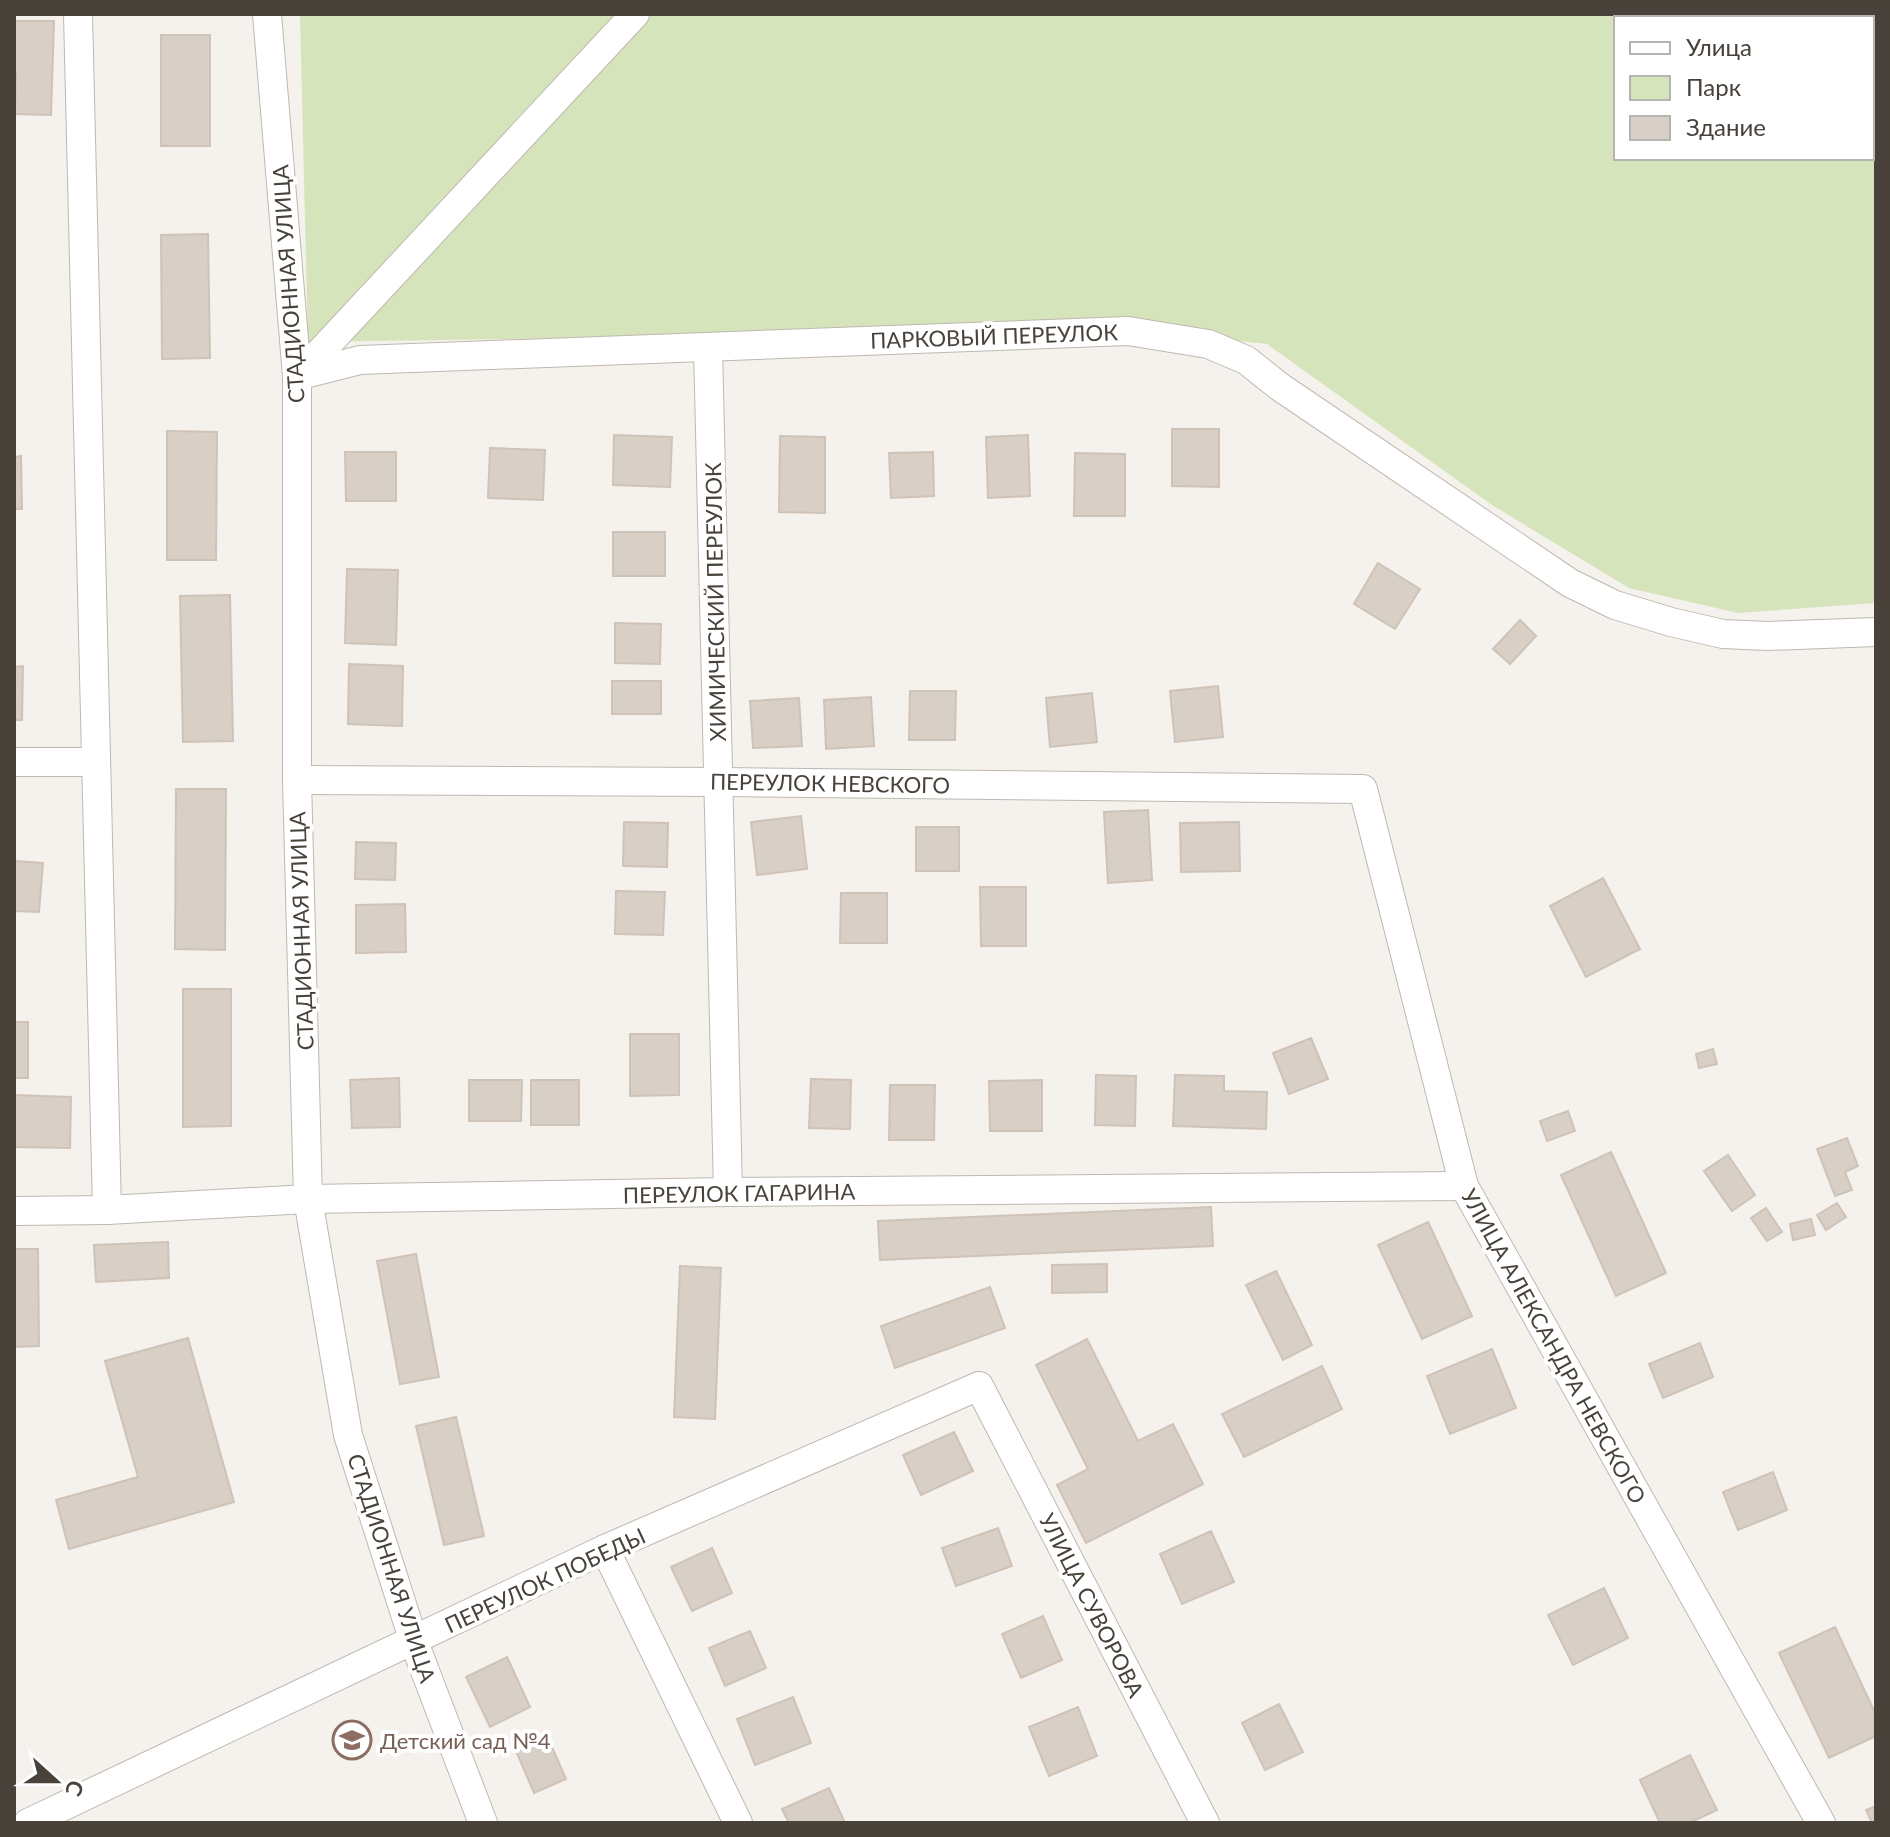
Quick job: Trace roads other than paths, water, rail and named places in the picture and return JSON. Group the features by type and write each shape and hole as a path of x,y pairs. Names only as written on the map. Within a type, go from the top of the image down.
{"street":[{"path":"78,14 107,1210"},
{"name":"СТАДИОННАЯ УЛИЦА","path":"267,14 297,376 297,780 308,1199 348,1435 414,1642 483,1823"},
{"path":"297,376 635,14"},
{"name":"ПАРКОВЫЙ ПЕРЕУЛОК","path":"297,376 360,360 1128,331 1208,344 1246,360 1280,387 1570,583 1615,605 1723,634 1768,636 1876,632"},
{"name":"ХИМИЧЕСКИЙ ПЕРЕУЛОК","path":"708,347 728,1192"},
{"path":"14,762 96,762"},
{"name":"ПЕРЕУЛОК НЕВСКОГО","path":"297,780 1363,789"},
{"name":"УЛИЦА АЛЕКСАНДРА НЕВСКОГО","path":"1363,789 1464,1186 1821,1823"},
{"name":"ПЕРЕУЛОК ГАГАРИНА","path":"14,1211 107,1210 308,1199 1464,1186"},
{"name":"ПЕРЕУЛОК ПОБЕДЫ","path":"28,1823 605,1549 979,1386"},
{"name":"УЛИЦА СУВОРОВА","path":"979,1386 1205,1823"},
{"path":"605,1549 738,1823"}],"place":[{"name":"Детский сад №4","path":"352,1740"}]}
